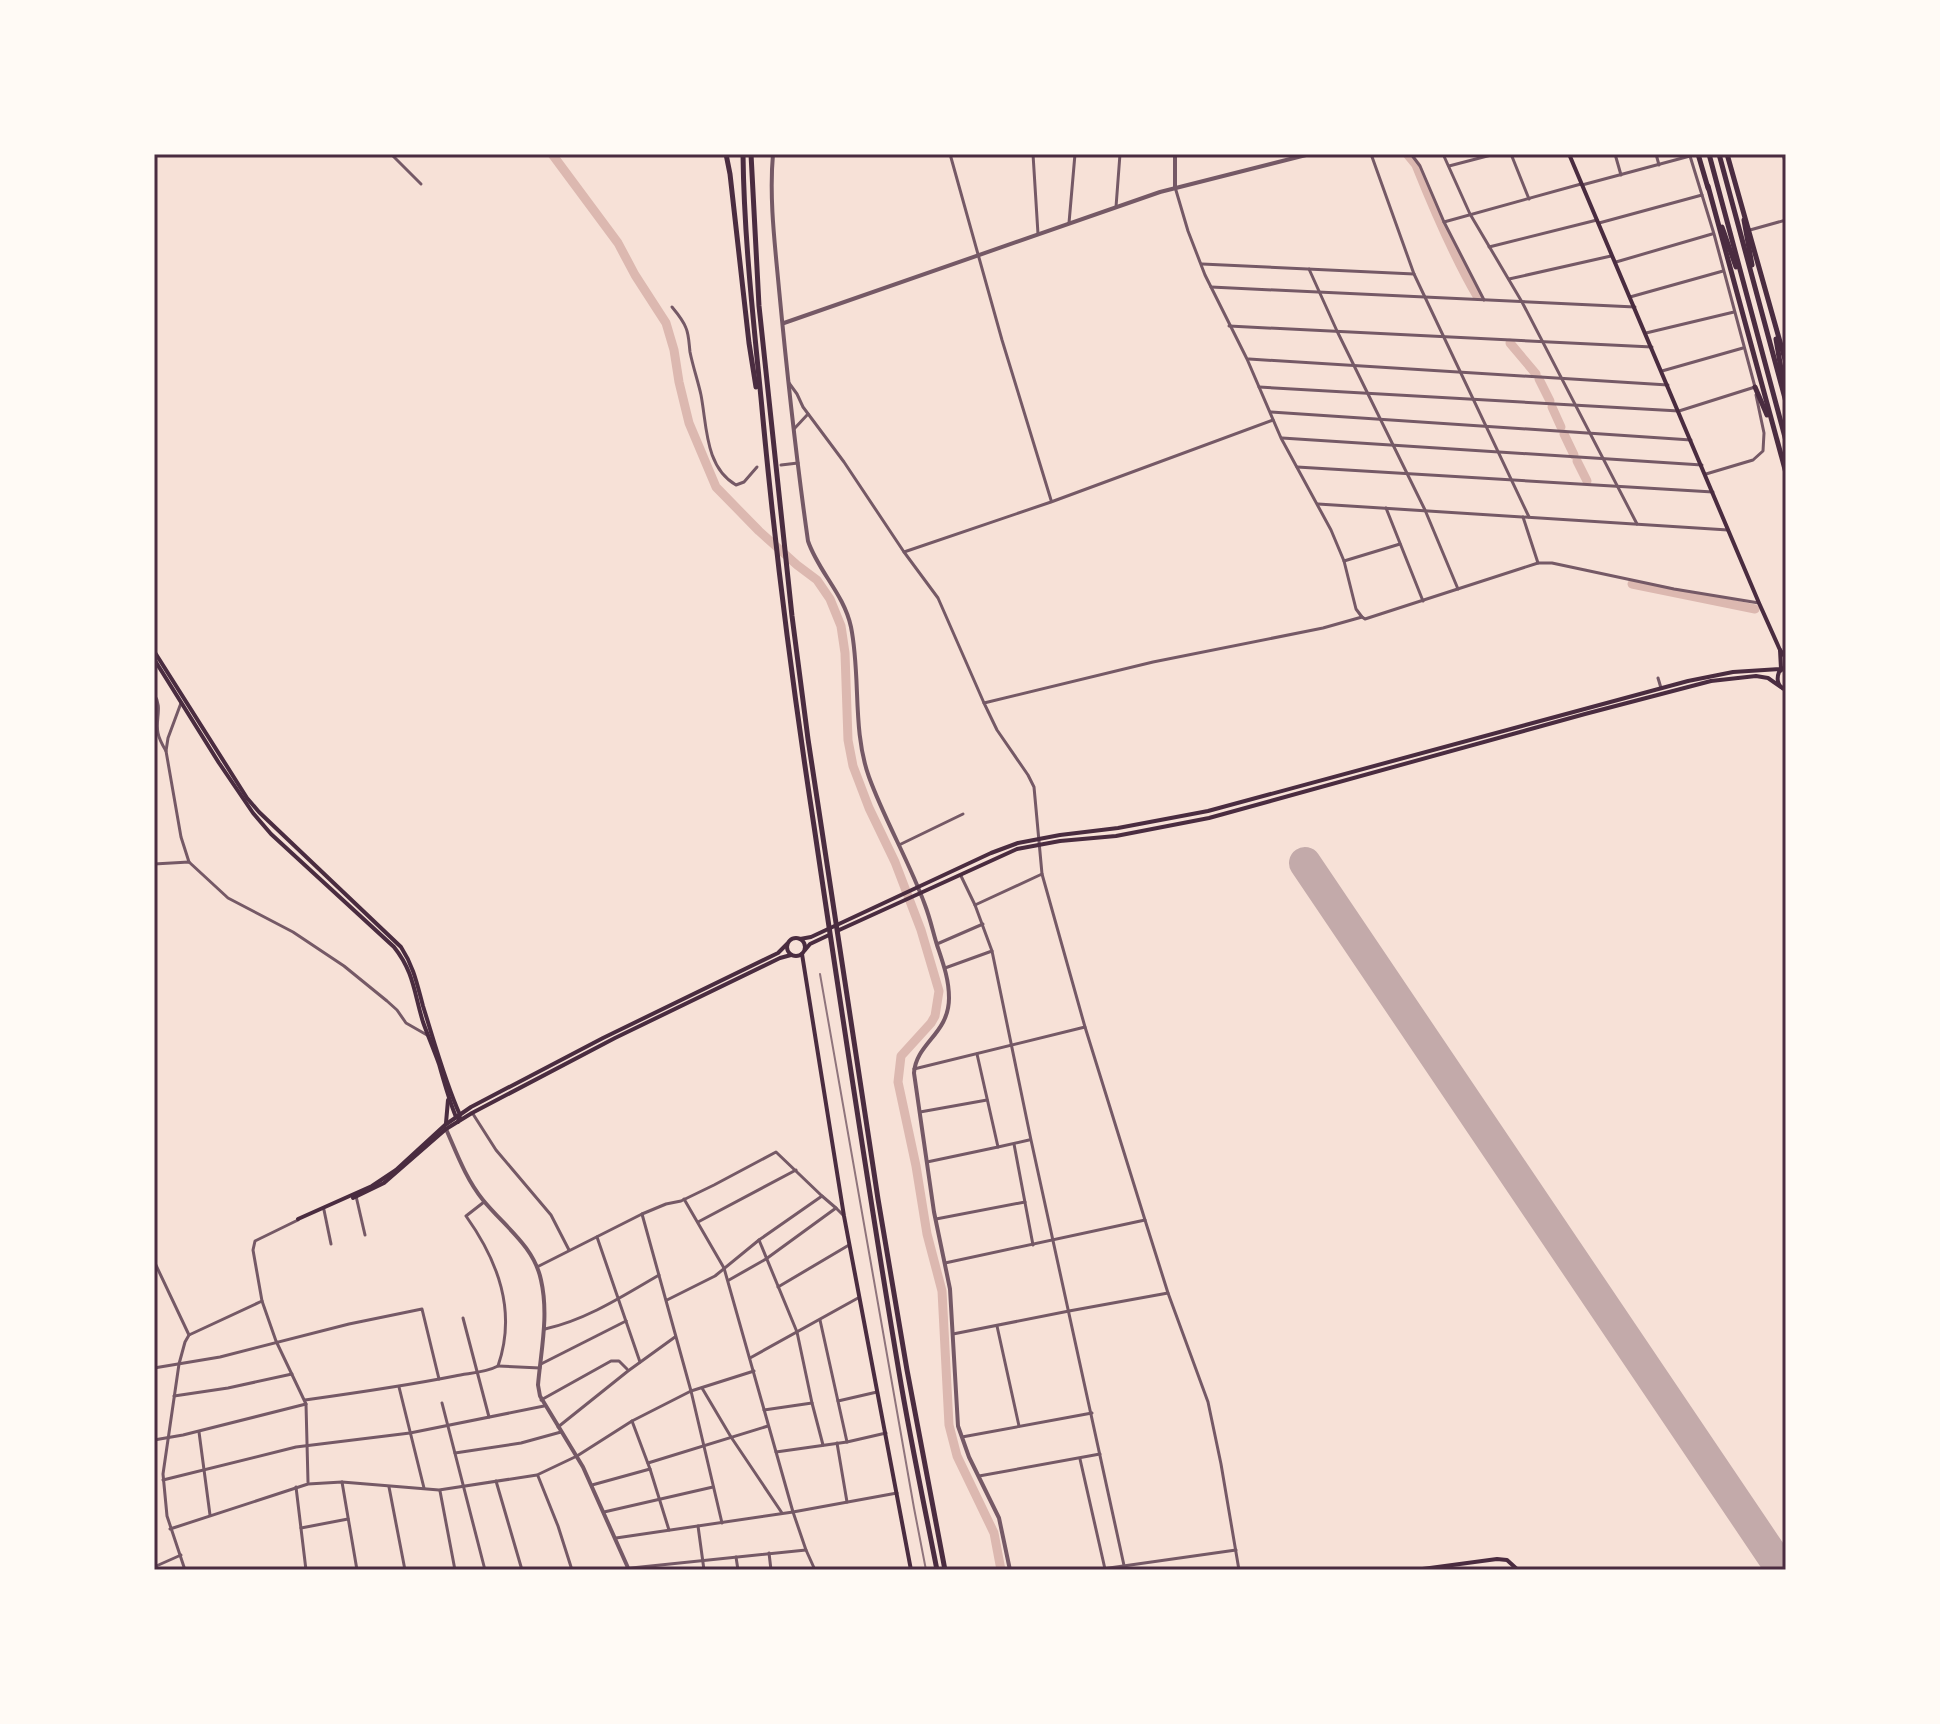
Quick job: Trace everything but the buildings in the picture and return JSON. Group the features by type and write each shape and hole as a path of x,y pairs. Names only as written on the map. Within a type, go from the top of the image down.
{"highway":[{"path":"726,154 749,343 764,434"},
{"path":"743,154 747,254 777,562 827,923 899,1371 937,1570"},
{"path":"751,154 759,306 808,739 907,1370 945,1570"},
{"path":"1698,154 1751,309"},
{"path":"1709,154 1786,441"},
{"path":"1719,154 1786,402"},
{"path":"1727,154 1786,363"},
{"path":"1708,186 1786,473"},
{"path":"1740,199 1761,309"},
{"path":"1769,301 1784,394"},
{"path":"1755,387 1775,433"}],"main road":[{"path":"1569,154 1780,650 1784,668 1777,680 1783,688"},
{"path":"1780,650 1786,658"},
{"path":"154,651 243,799 262,823 394,947 404,960 459,1118"},
{"path":"154,659 183,700"},
{"path":"298,1220 372,1186 472,1110 778,953 794,938 811,937 1017,849 1039,842 1208,811 1699,678 1784,668"},
{"path":"919,890 991,853 1018,843 1116,836 1209,818 1711,681 1756,676 1768,678 1783,688"},
{"path":"604,1041 784,956 804,952 813,942 879,908"},
{"path":"800,939 804,942 803,969 849,1245 911,1570"},
{"path":"787,944 787,950 803,969"},
{"path":"450,1097 472,1110"},
{"path":"446,1127 450,1097"},
{"path":"298,1220 356,1195"},
{"path":"1415,1570 1497,1559 1507,1560 1518,1570"}],"street":[{"path":"391,154 421,184"},
{"path":"773,154 773,219 788,382 808,541 843,603 851,629 865,765 919,890 945,968 949,1001 946,1018 917,1058 914,1069 936,1219 950,1289 956,1414 962,1437 999,1518 1010,1570"},
{"path":"950,154 1051,502"},
{"path":"1033,154 1038,234"},
{"path":"1069,223 1075,154"},
{"path":"1116,207 1120,154"},
{"path":"1175,154 1175,187 1201,264 1281,438 1318,504 1344,561 1356,609 1362,617"},
{"path":"783,323 1175,187 1310,154"},
{"path":"1371,154 1414,274 1529,517"},
{"path":"1411,154 1420,166 1444,222 1484,300"},
{"path":"1443,154 1470,214 1522,302 1637,524"},
{"path":"1449,166 1495,154"},
{"path":"1511,154 1529,199"},
{"path":"1615,154 1621,175"},
{"path":"1656,154 1659,165"},
{"path":"1783,154 1786,166"},
{"path":"1444,222 1690,156 1755,387 1764,433 1763,451 1753,460 1705,474"},
{"path":"1489,247 1702,195"},
{"path":"1750,230 1786,220"},
{"path":"1616,262 1714,234"},
{"path":"1509,279 1613,255"},
{"path":"1201,264 1414,274"},
{"path":"1309,269 1425,510 1458,589"},
{"path":"1630,297 1723,270"},
{"path":"1211,287 1635,307"},
{"path":"672,307 685,327 709,444 718,467 736,485 744,482 757,467"},
{"path":"1646,333 1734,312"},
{"path":"1229,326 1652,347"},
{"path":"1662,371 1743,348"},
{"path":"1247,359 1668,385"},
{"path":"788,382 938,598 997,730 1034,787 1042,874 1085,1027 1145,1220 1208,1402 1239,1570"},
{"path":"1259,387 1679,411 1755,387"},
{"path":"1270,412 1691,440"},
{"path":"794,433 796,425 808,414"},
{"path":"904,552 1051,502 1273,420"},
{"path":"1281,438 1702,465"},
{"path":"781,465 798,463"},
{"path":"1296,467 1713,492"},
{"path":"1318,504 1728,530"},
{"path":"1386,508 1423,601"},
{"path":"1523,517 1538,563"},
{"path":"1344,561 1400,544"},
{"path":"984,703 1153,662 1323,628 1362,617 1365,619 1538,563 1552,563 1759,603"},
{"path":"1658,678 1661,688"},
{"path":"154,694 159,708 158,736 166,751 181,837 189,862 228,898 293,932 344,966 387,1001 406,1023 430,1037"},
{"path":"166,751 183,700"},
{"path":"899,845 963,814"},
{"path":"154,864 189,862"},
{"path":"960,874 992,951 1052,1241 1125,1568"},
{"path":"975,905 1042,874"},
{"path":"937,944 983,924"},
{"path":"945,968 992,951"},
{"path":"914,1069 1085,1027"},
{"path":"977,1054 998,1147"},
{"path":"919,1113 987,1100"},
{"path":"472,1110 496,1150 551,1215 569,1250"},
{"path":"446,1127 462,1168 484,1202 523,1243 537,1267 544,1297 545,1329 538,1385 543,1403 577,1456 629,1569"},
{"path":"927,1162 1031,1140"},
{"path":"1014,1144 1033,1245"},
{"path":"537,1267 642,1214 684,1199 776,1152 844,1216"},
{"path":"698,1222 796,1170"},
{"path":"356,1195 365,1235"},
{"path":"667,1300 715,1276 759,1240 822,1196"},
{"path":"684,1199 724,1268 793,1512 815,1570"},
{"path":"484,1202 466,1216 494,1264 504,1295 505,1337 498,1366"},
{"path":"936,1219 1025,1202"},
{"path":"728,1281 766,1259 836,1208"},
{"path":"324,1210 331,1244"},
{"path":"642,1214 691,1391 722,1523"},
{"path":"298,1220 255,1241 253,1245 262,1301 276,1341 306,1402 308,1484"},
{"path":"945,1263 1145,1220"},
{"path":"596,1236 640,1362"},
{"path":"759,1240 797,1332 823,1445"},
{"path":"778,1287 849,1245"},
{"path":"154,1261 189,1335"},
{"path":"545,1329 568,1323 659,1275"},
{"path":"953,1334 1168,1293"},
{"path":"750,1358 859,1298"},
{"path":"185,1570 170,1529 163,1480 167,1439 185,1342 189,1335 262,1301"},
{"path":"154,1368 220,1357 276,1341 422,1309 439,1379"},
{"path":"463,1318 489,1417"},
{"path":"820,1320 847,1442"},
{"path":"154,1440 306,1402 487,1371 498,1366 540,1366 626,1321"},
{"path":"997,1326 1019,1426"},
{"path":"455,1453 521,1443 560,1430 628,1371 676,1336"},
{"path":"163,1480 296,1447 410,1433 543,1403 613,1360 619,1361 628,1371"},
{"path":"170,1529 308,1484 342,1482 439,1490 537,1475 577,1456 632,1421 691,1391 754,1371"},
{"path":"174,1396 292,1374"},
{"path":"399,1387 424,1488"},
{"path":"701,1387 782,1513"},
{"path":"838,1401 877,1392"},
{"path":"442,1403 485,1570"},
{"path":"764,1410 812,1403"},
{"path":"962,1437 1092,1413"},
{"path":"632,1421 669,1530"},
{"path":"648,1463 768,1426"},
{"path":"199,1431 210,1515"},
{"path":"776,1452 886,1433"},
{"path":"837,1443 847,1502"},
{"path":"979,1476 1100,1454"},
{"path":"1080,1459 1105,1569"},
{"path":"592,1485 650,1469"},
{"path":"537,1475 572,1570"},
{"path":"496,1481 522,1570"},
{"path":"342,1482 357,1570"},
{"path":"389,1486 405,1570"},
{"path":"296,1487 306,1570"},
{"path":"603,1512 713,1487"},
{"path":"439,1490 455,1570"},
{"path":"615,1538 897,1493"},
{"path":"301,1528 348,1519"},
{"path":"698,1526 704,1570"},
{"path":"612,1570 668,1567 806,1550"},
{"path":"1095,1570 1236,1550"},
{"path":"769,1553 771,1570"},
{"path":"154,1567 181,1555"},
{"path":"736,1557 738,1570"}],"waterway":[{"path":"552,154 618,243 666,323 689,423 716,487 759,531 817,580 830,599 841,626 848,740 853,766 921,930 939,991 931,1023 901,1056 898,1082 927,1234 942,1291 949,1425 957,1456 994,1533 1001,1570"},
{"path":"1407,154 1416,165 1444,232 1477,296"},
{"path":"1510,343 1536,374"},
{"path":"1539,379 1550,401"},
{"path":"1552,407 1561,427"},
{"path":"1564,434 1574,455"},
{"path":"1577,461 1587,481"},
{"path":"1632,584 1755,609"}],"runway":[{"path":"1305,863 1782,1570"}],"tram line":[{"path":"820,974 926,1570"}]}
